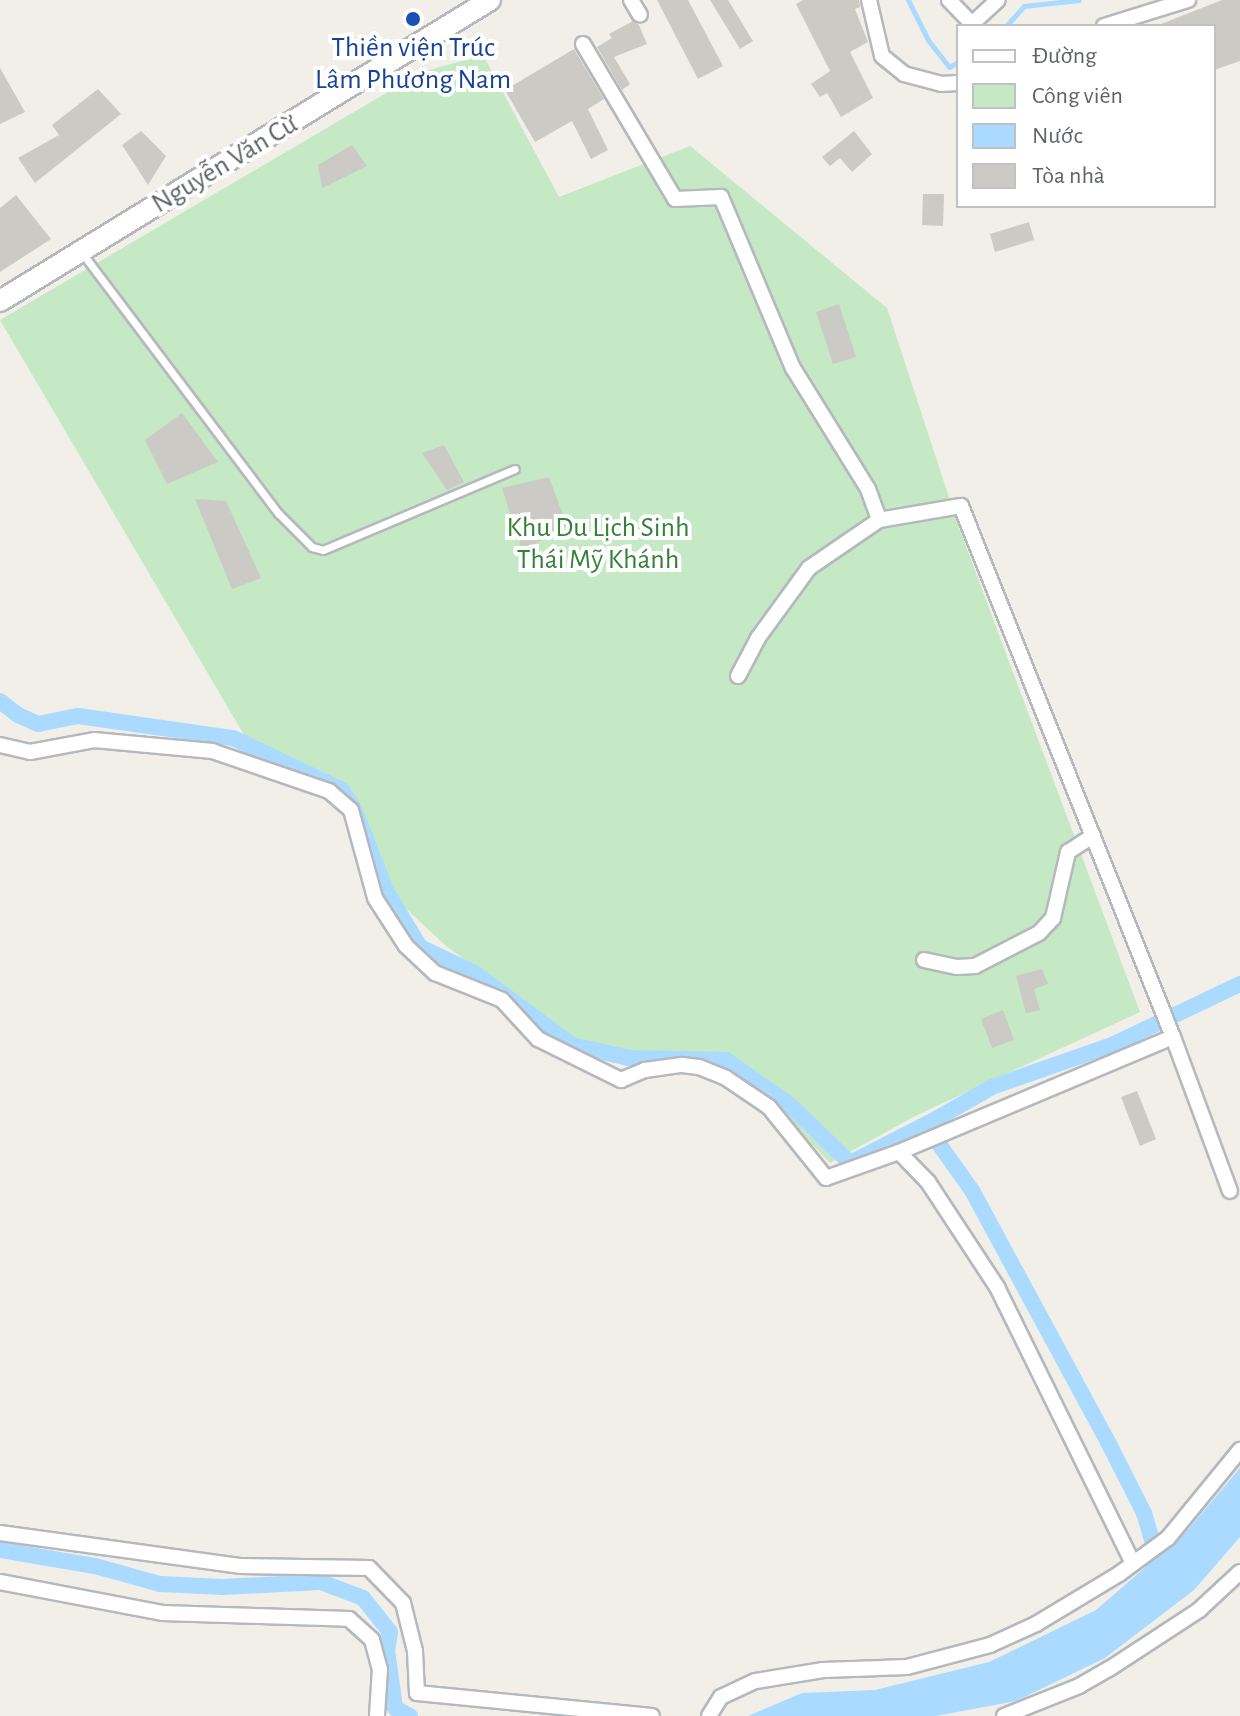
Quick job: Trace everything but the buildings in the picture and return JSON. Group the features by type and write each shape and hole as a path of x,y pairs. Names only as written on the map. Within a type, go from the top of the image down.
{"main road":[{"name":"Nguyễn Văn Cừ","path":"0,301 490,0"}],"street":[{"path":"631,0 640,15"},
{"path":"869,0 882,56 904,74 941,84 956,83"},
{"path":"949,0 972,24 998,0"},
{"path":"1110,24 1188,0"},
{"path":"583,44 675,199 721,197 793,368 868,489 879,520"},
{"path":"738,676 758,638 809,568 879,520 961,506 1173,1035 1230,1191"},
{"path":"0,745 30,752 94,740 212,751 329,791 351,810 375,898 406,946 435,973 502,1000 538,1039 621,1080 645,1070 682,1065 699,1067 726,1078 769,1107 826,1178 899,1152 1173,1035"},
{"path":"924,960 957,967 975,966 1039,933 1053,918 1068,852 1093,836"},
{"path":"899,1152 934,1190 997,1287 1137,1561"},
{"path":"709,1716 721,1697 756,1681 823,1670 907,1667 990,1645 1036,1624 1168,1538 1240,1450"},
{"path":"0,1533 240,1566 369,1568 403,1603 415,1651 417,1693 652,1716"},
{"path":"1004,1716 1079,1686 1109,1669 1199,1610 1240,1572"},
{"path":"0,1582 162,1613 349,1619 372,1640 380,1669 377,1716"}],"lane":[{"path":"81,251 278,513 312,547 323,550 515,469"}],"green space":[{"name":"Khu Du Lịch Sinh Thái Mỹ Khánh","path":"483,55 559,197 690,146 887,308 958,525 1140,1012 915,1116 830,1163 727,1056 595,1052 446,946 400,903 350,789 250,745 0,320 422,72"}],"water":[{"path":"1240,1468 1240,1537 1194,1590 1105,1658 1016,1701 936,1716 748,1716 802,1693 875,1690 989,1662 1096,1610 1185,1533"}],"waterway":[{"path":"908,0 928,40 949,67 956,63"},
{"path":"1008,24 1024,6 1079,0"},
{"path":"0,701 18,715 38,724 78,716 233,738 342,790 355,811 386,891 420,947 473,972 572,1045 629,1058 726,1060 790,1105 850,1163 936,1119"},
{"path":"1158,1560 1144,1513 973,1192 939,1144 936,1119 992,1087 1112,1045 1240,984"},
{"path":"0,1550 95,1566 160,1584 223,1587 321,1582 363,1598 390,1632 387,1650 395,1708 410,1716"}],"place":[{"name":"Thiền viện Trúc Lâm Phương Nam","path":"413,19"}]}
